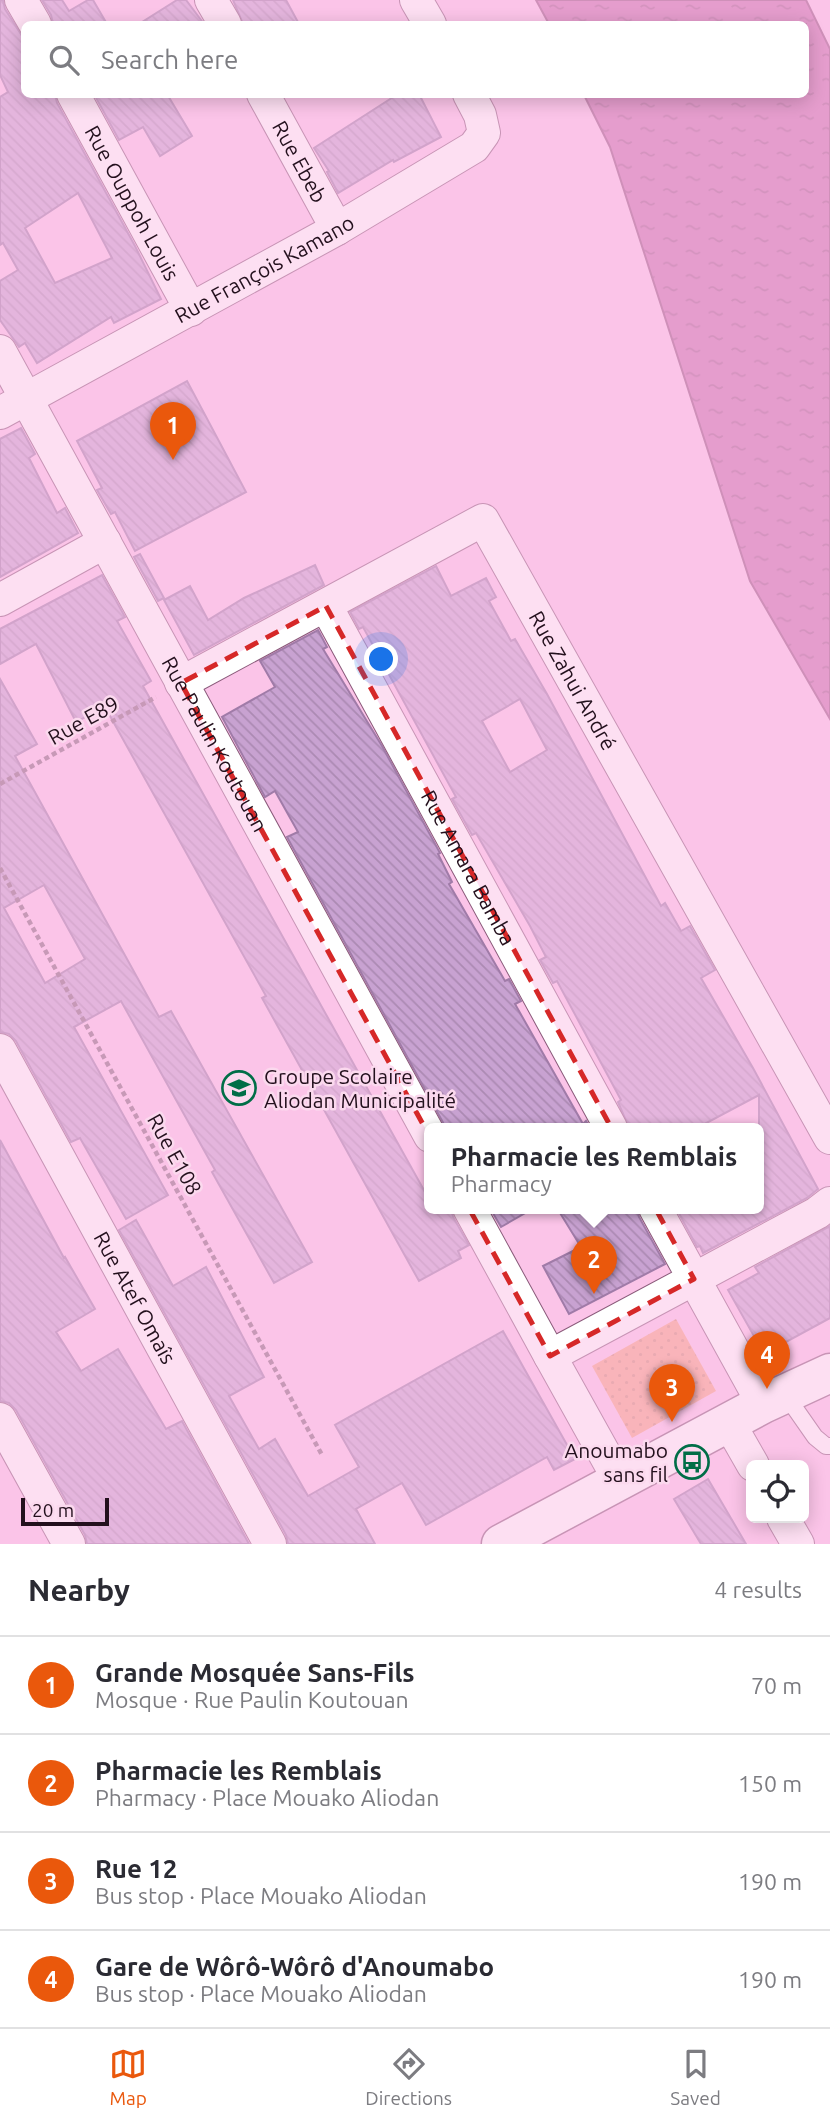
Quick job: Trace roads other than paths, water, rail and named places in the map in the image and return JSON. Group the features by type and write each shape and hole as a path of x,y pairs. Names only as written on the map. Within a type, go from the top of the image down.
{"street":[{"path":"21,0 33,21"},
{"path":"211,0 223,21"},
{"path":"416,0 428,21"},
{"name":"Rue Ouppoh Louis","path":"75,98 191,310"},
{"name":"Rue Ebeb","path":"265,98 337,229"},
{"name":"Rue François Kamano","path":"13,406 337,229 474,147 484,133 480,115 471,98"},
{"name":"Rue Paulin Koutouan","path":"0,351 13,406 105,542 424,1127"},
{"name":"Rue Zahui André","path":"181,683 483,520 830,1138"},
{"path":"0,600 105,542"},
{"name":"Rue Amara Bamba","path":"326,606 608,1123"},
{"name":"Rue Atef Omaîs","path":"0,1050 271,1544"},
{"path":"550,1356 817,1213 830,1203"},
{"path":"472,1214 619,1480"},
{"path":"658,1214 694,1279 774,1399"},
{"path":"500,1544 774,1399 830,1373"},
{"path":"0,1419 69,1544"},
{"path":"729,1423 750,1460"},
{"path":"786,1523 798,1544"}],"lane":[{"path":"774,1399 815,1437 830,1446"}],"water":[{"path":"536,0 806,0 830,49 830,719 750,581 610,147 586,98 809,98 809,21 547,21"}],"place":[{"name":"Grande Mosquée Sans-Fils","path":"173,460"},
{"name":"Groupe Scolaire Aliodan Municipalité","path":"239,1088"},
{"name":"Pharmacie les Remblais","path":"594,1294"},
{"name":"Gare de Wôrô-Wôrô d'Anoumabo","path":"767,1389"},
{"name":"Rue 12","path":"672,1422"},
{"name":"Anoumabo sans fil","path":"692,1462"}]}
